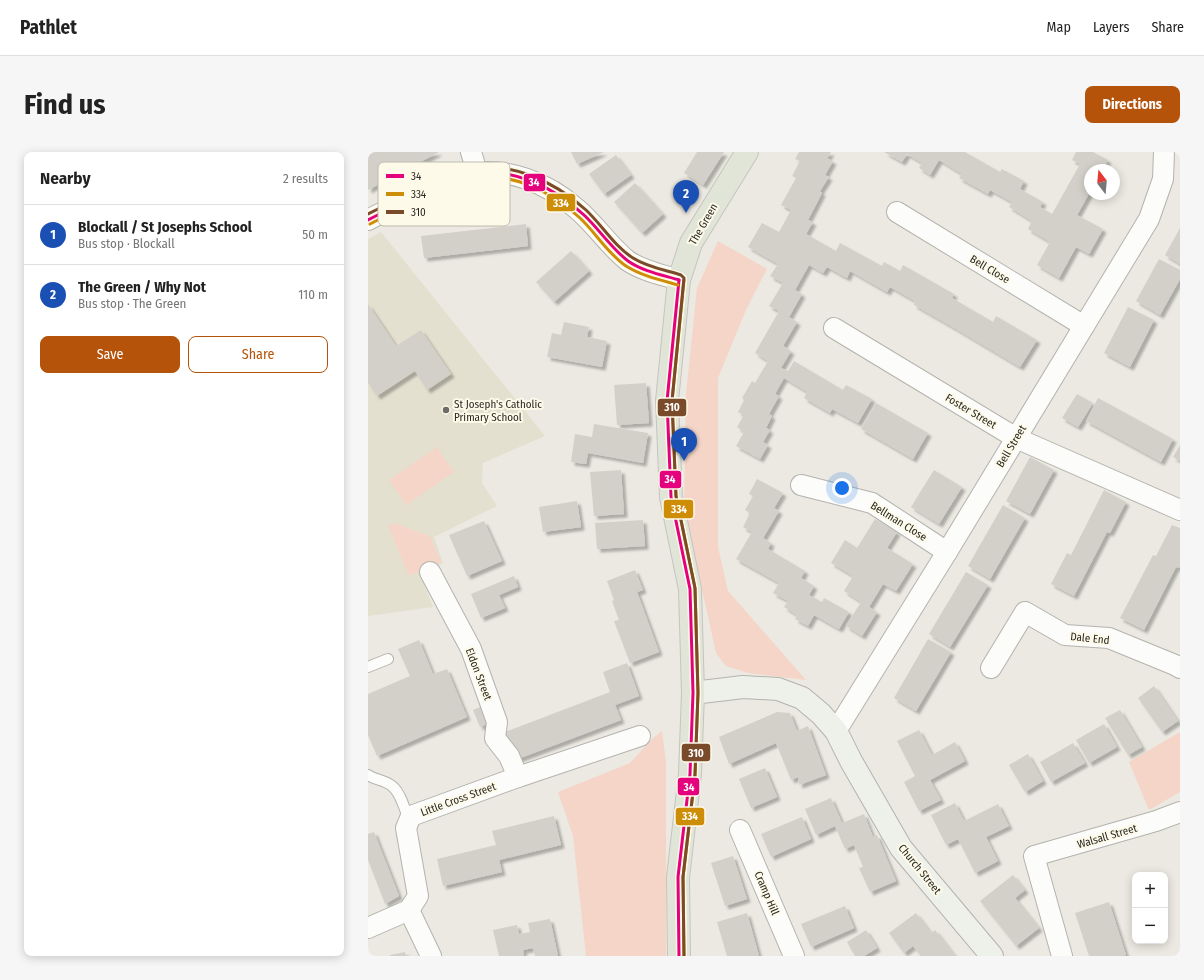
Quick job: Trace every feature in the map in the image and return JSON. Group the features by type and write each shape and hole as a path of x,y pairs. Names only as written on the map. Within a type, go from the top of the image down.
{"main road":[{"name":"The Green","path":"679,956 678,877 690,774 693,693 690,589 671,497 667,401 680,280 691,243 747,152"}],"street":[{"path":"471,152 474,162"},
{"name":"Bell Street","path":"836,731 947,552 1149,219 1163,179 1164,152"},
{"path":"510,174 532,181 554,192 577,209 629,262 653,272 680,280"},
{"name":"Bell Close","path":"897,212 1084,326"},
{"path":"368,220 378,215"},
{"name":"Foster Street","path":"834,328 1016,438 1180,510"},
{"name":"Bellman Close","path":"801,485 872,503 947,552"},
{"name":"Eldon Street","path":"430,572 471,649 497,722 495,738 509,756 518,776"},
{"name":"Dale End","path":"991,668 1025,612 1065,635 1109,638 1178,663"},
{"name":"Church Street","path":"693,693 743,687 778,689 802,698 821,714 836,731 851,761 901,848 992,956"},
{"name":"Little Cross Street","path":"409,910 418,896 406,828 411,816 518,776 640,736"},
{"name":"Walsall Street","path":"1062,956 1034,856 1156,821 1180,812"},
{"name":"Cramp Hill","path":"740,830 794,956"},
{"path":"368,928 409,910 431,956"}],"lane":[{"path":"368,667 388,659"},
{"path":"368,775 392,786 397,793 409,821"}],"shaded area":[{"name":"St Joseph's Catholic Primary School","path":"381,232 545,436 483,463 482,483 497,506 434,537 443,563 420,573 433,607 368,616 368,239"},
{"path":"718,241 767,269 746,310 718,378 718,547 728,591 806,680 748,673 726,666 716,653 684,508 686,394 697,288"},
{"path":"437,447 454,472 406,505 389,480"},
{"path":"394,523 430,536 441,562 409,576 388,526"},
{"path":"662,731 666,762 666,956 586,956 573,836 558,792 630,763 652,739"},
{"path":"1180,732 1180,792 1149,810 1129,762"}],"building":[{"path":"368,152 439,152 420,162 378,162 378,185 368,190"},
{"path":"571,152 604,152 577,164"},
{"path":"697,152 724,152 703,185 684,173"},
{"path":"799,152 831,152 827,158 833,161 825,175 829,177 820,191 822,193 808,220 813,222 806,234 836,251 840,243 882,266 884,262 900,271 903,265 954,294 952,298 993,322 996,316 1037,340 1020,367 914,305 915,301 890,287 887,292 850,271 847,278 827,267 823,273 809,265 795,290 802,294 789,317 797,322 783,346 791,351 781,368 788,371 794,361 843,390 846,385 872,399 858,423 832,409 830,413 804,398 807,392 784,378 775,394 779,396 769,414 772,416 766,428 770,430 763,442 768,445 760,459 736,446 744,432 737,427 744,415 738,412 744,400 742,398 752,381 755,383 768,361 755,353 779,311 769,306 783,283 770,276 778,264 748,247 762,223 779,232 791,210 781,205 796,178 792,176 800,161 795,159"},
{"path":"884,152 965,152 1000,172 1002,169 1024,181 1020,189 1043,202 1040,207 1052,214 1080,164 1072,160 1076,152 1093,152 1108,160 1106,164 1084,164 1084,200 1085,200 1077,215 1103,229 1089,254 1076,247 1059,278 1037,265 1050,242 1028,229 1032,221 1009,207 1012,202 990,190 988,194 959,178 962,174 939,160 930,175 919,168 922,163 907,154 902,162"},
{"path":"616,155 631,175 604,194 589,174"},
{"path":"635,183 663,214 642,233 614,202"},
{"path":"526,224 528,246 424,258 421,236"},
{"path":"1180,228 1180,264 1165,255"},
{"path":"571,251 589,271 554,302 536,282"},
{"path":"1159,259 1180,270 1180,279 1160,315 1136,301"},
{"path":"368,304 396,346 421,330 451,374 427,390 415,371 377,396 368,383"},
{"path":"1128,307 1154,320 1130,367 1104,353"},
{"path":"564,322 589,327 587,337 607,341 602,367 547,357 552,333 561,335"},
{"path":"646,383 649,423 617,425 614,385"},
{"path":"1077,394 1093,403 1078,427 1062,418"},
{"path":"1098,398 1173,439 1161,462 1086,421"},
{"path":"876,403 928,433 913,459 861,429"},
{"path":"594,424 648,433 643,463 588,453 586,464 571,462 575,434 592,437"},
{"path":"1180,445 1180,461 1173,457"},
{"path":"1030,457 1054,470 1030,514 1006,501"},
{"path":"621,470 624,514 594,516 590,472"},
{"path":"934,470 962,487 939,524 911,507"},
{"path":"757,479 783,493 774,508 779,511 763,538 771,543 768,549 805,571 801,578 814,586 809,595 822,602 824,598 849,612 839,629 814,615 808,626 795,619 797,615 784,607 788,601 773,593 779,583 736,559 752,532 743,527 750,513 745,510 753,496 749,494"},
{"path":"1104,490 1126,502 1110,533 1107,532 1074,596 1051,584 1067,553 1071,555"},
{"path":"577,501 581,527 543,532 539,507"},
{"path":"1003,505 1025,518 990,579 968,566"},
{"path":"875,519 897,532 887,548 913,564 896,591 883,584 869,607 877,612 862,636 846,626 861,602 844,591 853,576 831,563 845,540 857,548"},
{"path":"643,520 645,546 597,549 595,523"},
{"path":"484,521 502,561 467,576 449,535"},
{"path":"1172,525 1180,528 1180,568 1176,567 1144,630 1120,618 1153,555 1156,556"},
{"path":"635,570 643,590 637,592 659,652 630,663 614,621 619,620 607,581"},
{"path":"966,572 988,585 950,647 929,634"},
{"path":"514,576 518,587 499,595 505,608 481,618 471,594"},
{"path":"928,639 951,652 916,711 894,698"},
{"path":"419,640 433,674 447,669 467,717 377,756 368,735 368,694 410,676 398,649"},
{"path":"627,663 639,696 615,705 621,720 515,760 505,732 610,692 603,672"},
{"path":"1154,686 1178,721 1162,732 1138,698"},
{"path":"487,704 493,721 480,727 473,710"},
{"path":"1120,710 1142,747 1128,755 1105,718"},
{"path":"777,712 790,713 797,731 808,726 826,775 799,785 798,777 791,780 776,743 729,764 719,737"},
{"path":"1104,724 1117,747 1089,763 1076,740"},
{"path":"919,730 932,755 955,742 965,761 930,780 941,800 919,811 904,782 915,776 897,741"},
{"path":"1073,743 1085,763 1051,782 1040,762"},
{"path":"1028,754 1043,781 1025,792 1009,765"},
{"path":"765,768 777,797 751,808 739,779"},
{"path":"831,798 842,823 864,814 873,837 877,835 896,881 870,892 859,868 863,867 854,845 845,849 835,826 816,835 805,809"},
{"path":"955,803 964,821 998,804 1009,826 986,837 998,861 975,873 958,839 946,845 931,815"},
{"path":"554,816 561,845 499,860 502,872 443,886 437,859 496,845 492,831"},
{"path":"802,817 811,839 771,857 761,834"},
{"path":"374,832 399,896 385,904 368,860 368,834"},
{"path":"733,856 747,899 725,906 711,863"},
{"path":"1013,875 1025,890 1015,898 1039,928 1016,946 980,901"},
{"path":"1109,902 1126,955 1089,956 1075,913"},
{"path":"845,906 854,928 811,947 801,924"},
{"path":"747,913 759,956 727,956 717,922"},
{"path":"916,913 931,933 935,930 955,956 921,956 913,946 904,953 889,933"},
{"path":"550,919 558,956 535,956 533,948 523,950 524,956 499,956 493,930 517,925 519,934 530,932 528,923"},
{"path":"866,930 877,948 864,956 855,956 847,942"},
{"path":"405,952 406,956 390,956 390,955"}],"transit line":[{"name":"310","path":"510,170 530,175 560,190 586,210 620,248 633,258 650,266 681,275 684,278 672,401 676,496 695,588 698,693 695,775 683,877 684,956"},
{"name":"34","path":"510,175 545,187 559,195 590,220 616,250 628,261 646,270 679,280"},
{"name":"334","path":"510,179 542,191 568,208 586,224 613,256 626,266 645,275 678,285"},
{"name":"310","path":"368,214 378,209"},
{"name":"34","path":"368,220 378,215"},
{"name":"334","path":"370,224 378,220"},
{"name":"34","path":"679,280 667,401 671,497 690,589 693,693 690,774 678,877 679,956"},
{"name":"334","path":"684,280 672,401 676,496 695,588 698,693 695,775 683,877 684,956"}],"place":[{"name":"The Green / Why Not","path":"686,213"},
{"name":"St Joseph's Catholic Primary School","path":"446,410"},
{"name":"Blockall / St Josephs School","path":"684,461"}]}
